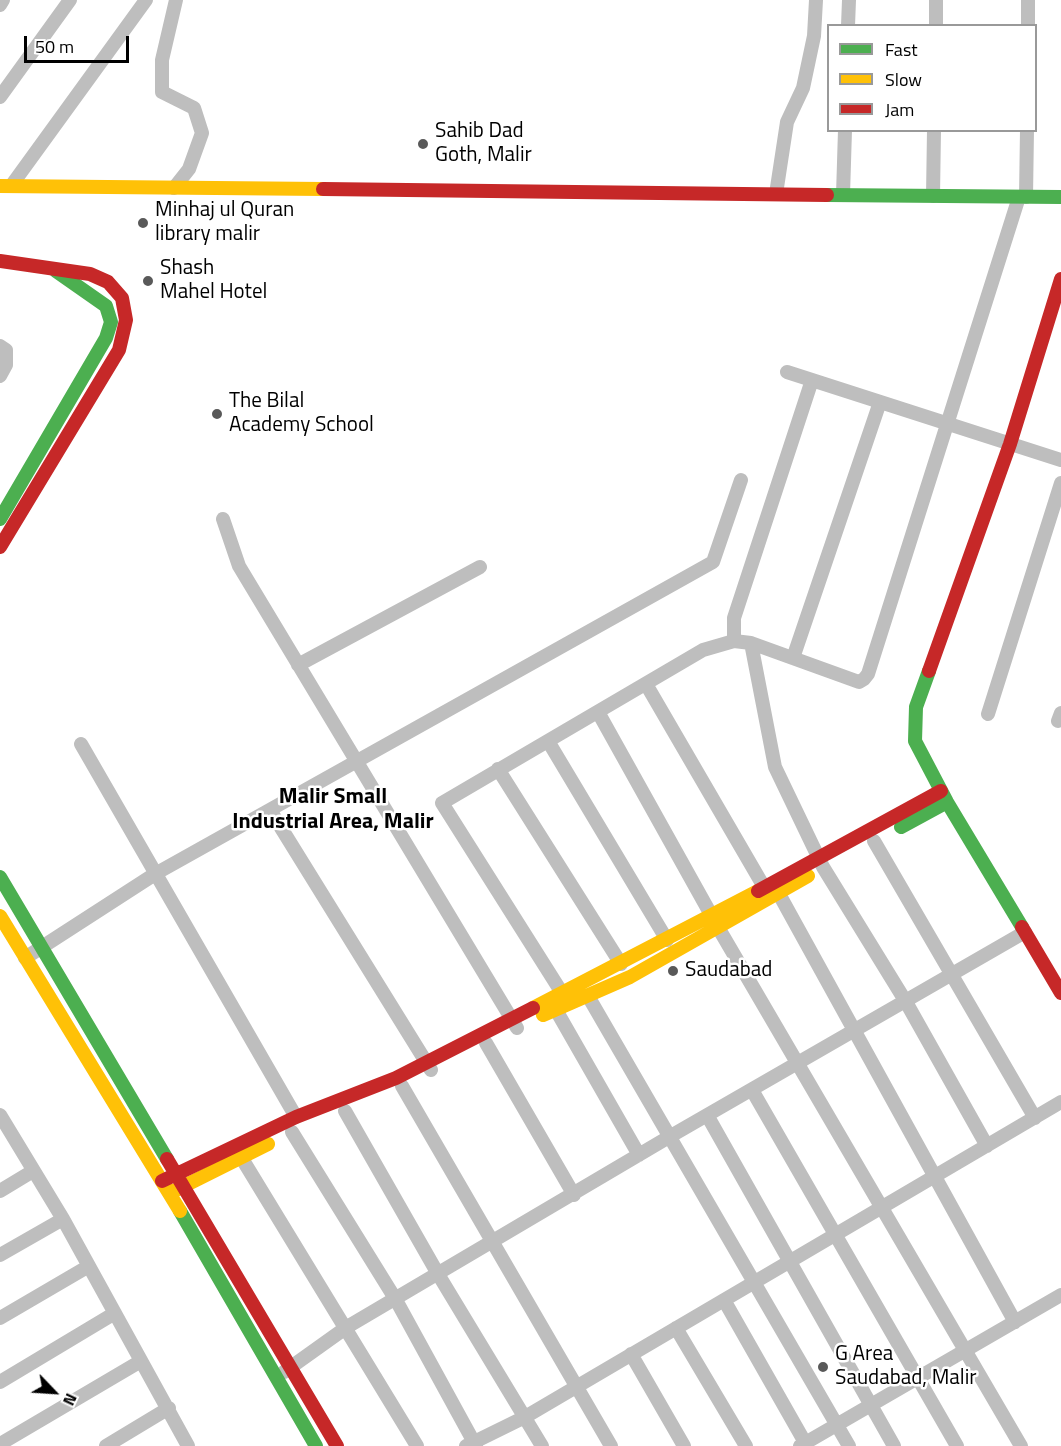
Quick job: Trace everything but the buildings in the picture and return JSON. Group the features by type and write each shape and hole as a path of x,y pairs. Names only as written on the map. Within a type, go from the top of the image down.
{"street":[{"path":"0,5 3,0"},
{"path":"0,97 70,0"},
{"path":"5,186 146,0"},
{"path":"174,188 189,169 202,133 194,108 162,92 162,60 176,0"},
{"path":"777,194 787,122 803,88 814,36 816,0"},
{"path":"848,24 849,0"},
{"path":"936,0 936,24"},
{"path":"1028,0 1028,24"},
{"path":"843,195 845,132"},
{"path":"933,196 934,132"},
{"path":"562,993 442,803 703,650 734,641 751,643 859,682 868,674 947,424 1023,197 1027,132"},
{"path":"5,186 1061,197"},
{"path":"0,261 90,274 108,282 122,298 126,320 119,350 0,547"},
{"path":"0,519 106,338 111,321 106,306 52,268"},
{"path":"1059,986 944,796 915,741 916,707 1010,444 1061,279"},
{"path":"0,346 6,350 6,366 0,376"},
{"path":"787,372 1061,460"},
{"path":"734,641 734,618 812,380"},
{"path":"793,658 880,402"},
{"path":"25,958 41,945 155,874 713,562 741,480"},
{"path":"988,714 1061,483"},
{"path":"223,519 239,566 514,1023"},
{"path":"298,664 480,567"},
{"path":"751,643 775,768 822,862 906,1002 987,1146"},
{"path":"646,684 764,887"},
{"path":"598,712 715,923 1021,1446"},
{"path":"548,741 667,940"},
{"path":"81,744 296,1117"},
{"path":"498,769 621,964"},
{"path":"162,1181 255,1143 345,1111 402,1086 428,1066 514,1023 556,1010 630,977 715,923 764,887 874,841 944,796"},
{"path":"170,1193 186,1187 241,1157 255,1143 296,1117 368,1091 486,1043 562,993 667,940 715,923 778,894 822,862 944,796"},
{"path":"270,810 428,1066"},
{"path":"874,841 1035,1118"},
{"path":"0,877 178,1173 337,1446"},
{"path":"778,894 856,1031 1015,1322"},
{"path":"0,916 5,937 25,958 170,1193 316,1446"},
{"path":"5,937 28,927"},
{"path":"277,1378 347,1328 669,1137 1025,932"},
{"path":"588,996 756,1282 849,1446"},
{"path":"556,1010 639,1155"},
{"path":"486,1043 573,1195"},
{"path":"402,1086 611,1446"},
{"path":"752,1090 957,1446"},
{"path":"291,1132 396,1300 472,1445 525,1417 1061,1102"},
{"path":"345,1111 438,1274 542,1446"},
{"path":"0,1116 63,1220 189,1446"},
{"path":"707,1116 894,1446"},
{"path":"241,1157 417,1446"},
{"path":"0,1191 33,1171"},
{"path":"0,1256 63,1220"},
{"path":"0,1318 89,1266"},
{"path":"724,1300 804,1445 1061,1295"},
{"path":"0,1382 115,1313"},
{"path":"676,1328 746,1446"},
{"path":"631,1354 684,1446"},
{"path":"0,1444 141,1361"},
{"path":"106,1446 169,1408"}],"traffic: fast":[{"path":"827,195 1061,197"},
{"path":"0,519 106,338 111,322 106,306 56,271"},
{"path":"929,671 916,707 915,741 947,802 1022,927"},
{"path":"901,827 947,802"},
{"path":"0,877 167,1159"},
{"path":"180,1211 316,1446"}],"traffic: slow":[{"path":"0,186 323,189"},
{"path":"543,1015 630,977 808,876"},
{"path":"533,1008 758,891"},
{"path":"0,916 180,1211"},
{"path":"170,1193 268,1144"}],"traffic: jam":[{"path":"323,189 827,195"},
{"path":"0,261 90,274 108,282 122,298 126,320 119,350 0,547"},
{"path":"929,671 1010,444 1061,279"},
{"path":"758,891 941,791"},
{"path":"1022,927 1061,993"},
{"path":"162,1181 296,1117 396,1078 533,1008"},
{"path":"167,1159 337,1446"}],"place":[{"name":"Sahib Dad Goth, Malir","path":"423,144"},
{"name":"Minhaj ul Quran library malir","path":"143,223"},
{"name":"Shash Mahel Hotel","path":"148,281"},
{"name":"The Bilal Academy School","path":"217,414"},
{"name":"Saudabad","path":"673,971"},
{"name":"G Area Saudabad, Malir","path":"823,1367"}],"district":[{"name":"Malir Small Industrial Area, Malir","path":"333,810"}]}
